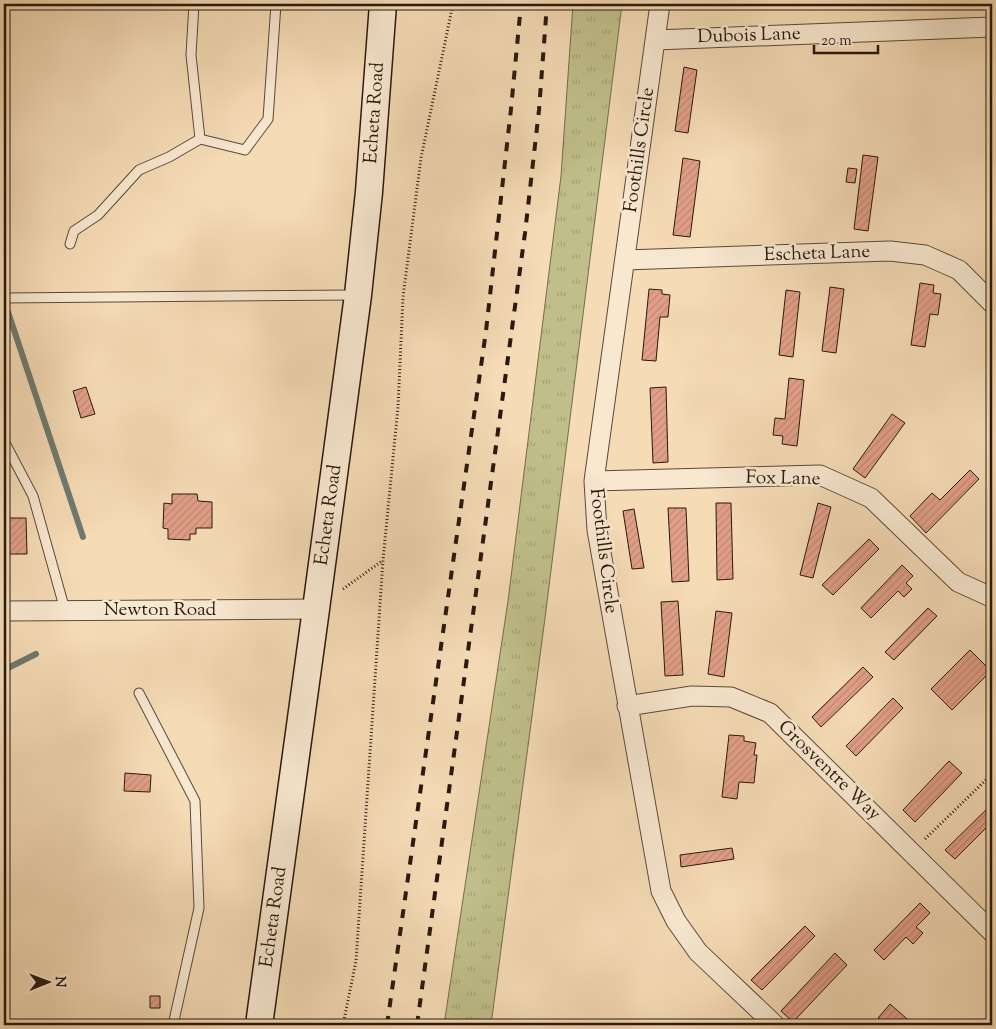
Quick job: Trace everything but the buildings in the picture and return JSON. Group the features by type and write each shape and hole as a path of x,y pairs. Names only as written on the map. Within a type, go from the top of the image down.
{"street":[{"name":"Echeta Road","path":"259,1025 358,294 369,192 382,4"},
{"name":"Foothills Circle","path":"660,4 594,481 597,530 661,891 676,921 698,952 775,1025"},
{"name":"Dubois Lane","path":"655,40 992,27"},
{"name":"Escheta Lane","path":"625,260 890,251 925,255 959,270 992,303"},
{"name":"Fox Lane","path":"594,481 820,475 871,498 958,582 991,597"},
{"name":"Newton Road","path":"4,611 316,609"},
{"name":"Grosventre Way","path":"627,706 692,696 730,698 770,713 992,932"}],"lane":[{"path":"194,4 191,55 200,139"},
{"path":"70,244 74,231 98,216 139,170 169,157 200,139 246,150 268,119 276,4"},
{"path":"4,298 358,294"},
{"path":"4,440 33,496 65,610"},
{"path":"139,693 195,801 198,908 173,1025"}],"path":[{"path":"343,1025 356,961 382,560 398,406 404,288 421,158 453,4"},
{"path":"316,609 382,560"},
{"path":"991,597 988,644 992,646"},
{"path":"992,725 988,744 992,756"},
{"path":"912,852 992,774"}],"green space":[{"path":"573,4 622,4 545,618 491,1025 444,1025 508,601 561,176"}],"waterway":[{"path":"8,312 83,537"},
{"path":"4,672 8,668 36,654"}],"railway":[{"path":"387,1025 486,331 521,4"},
{"path":"417,1025 525,233 539,110 547,4"}]}
